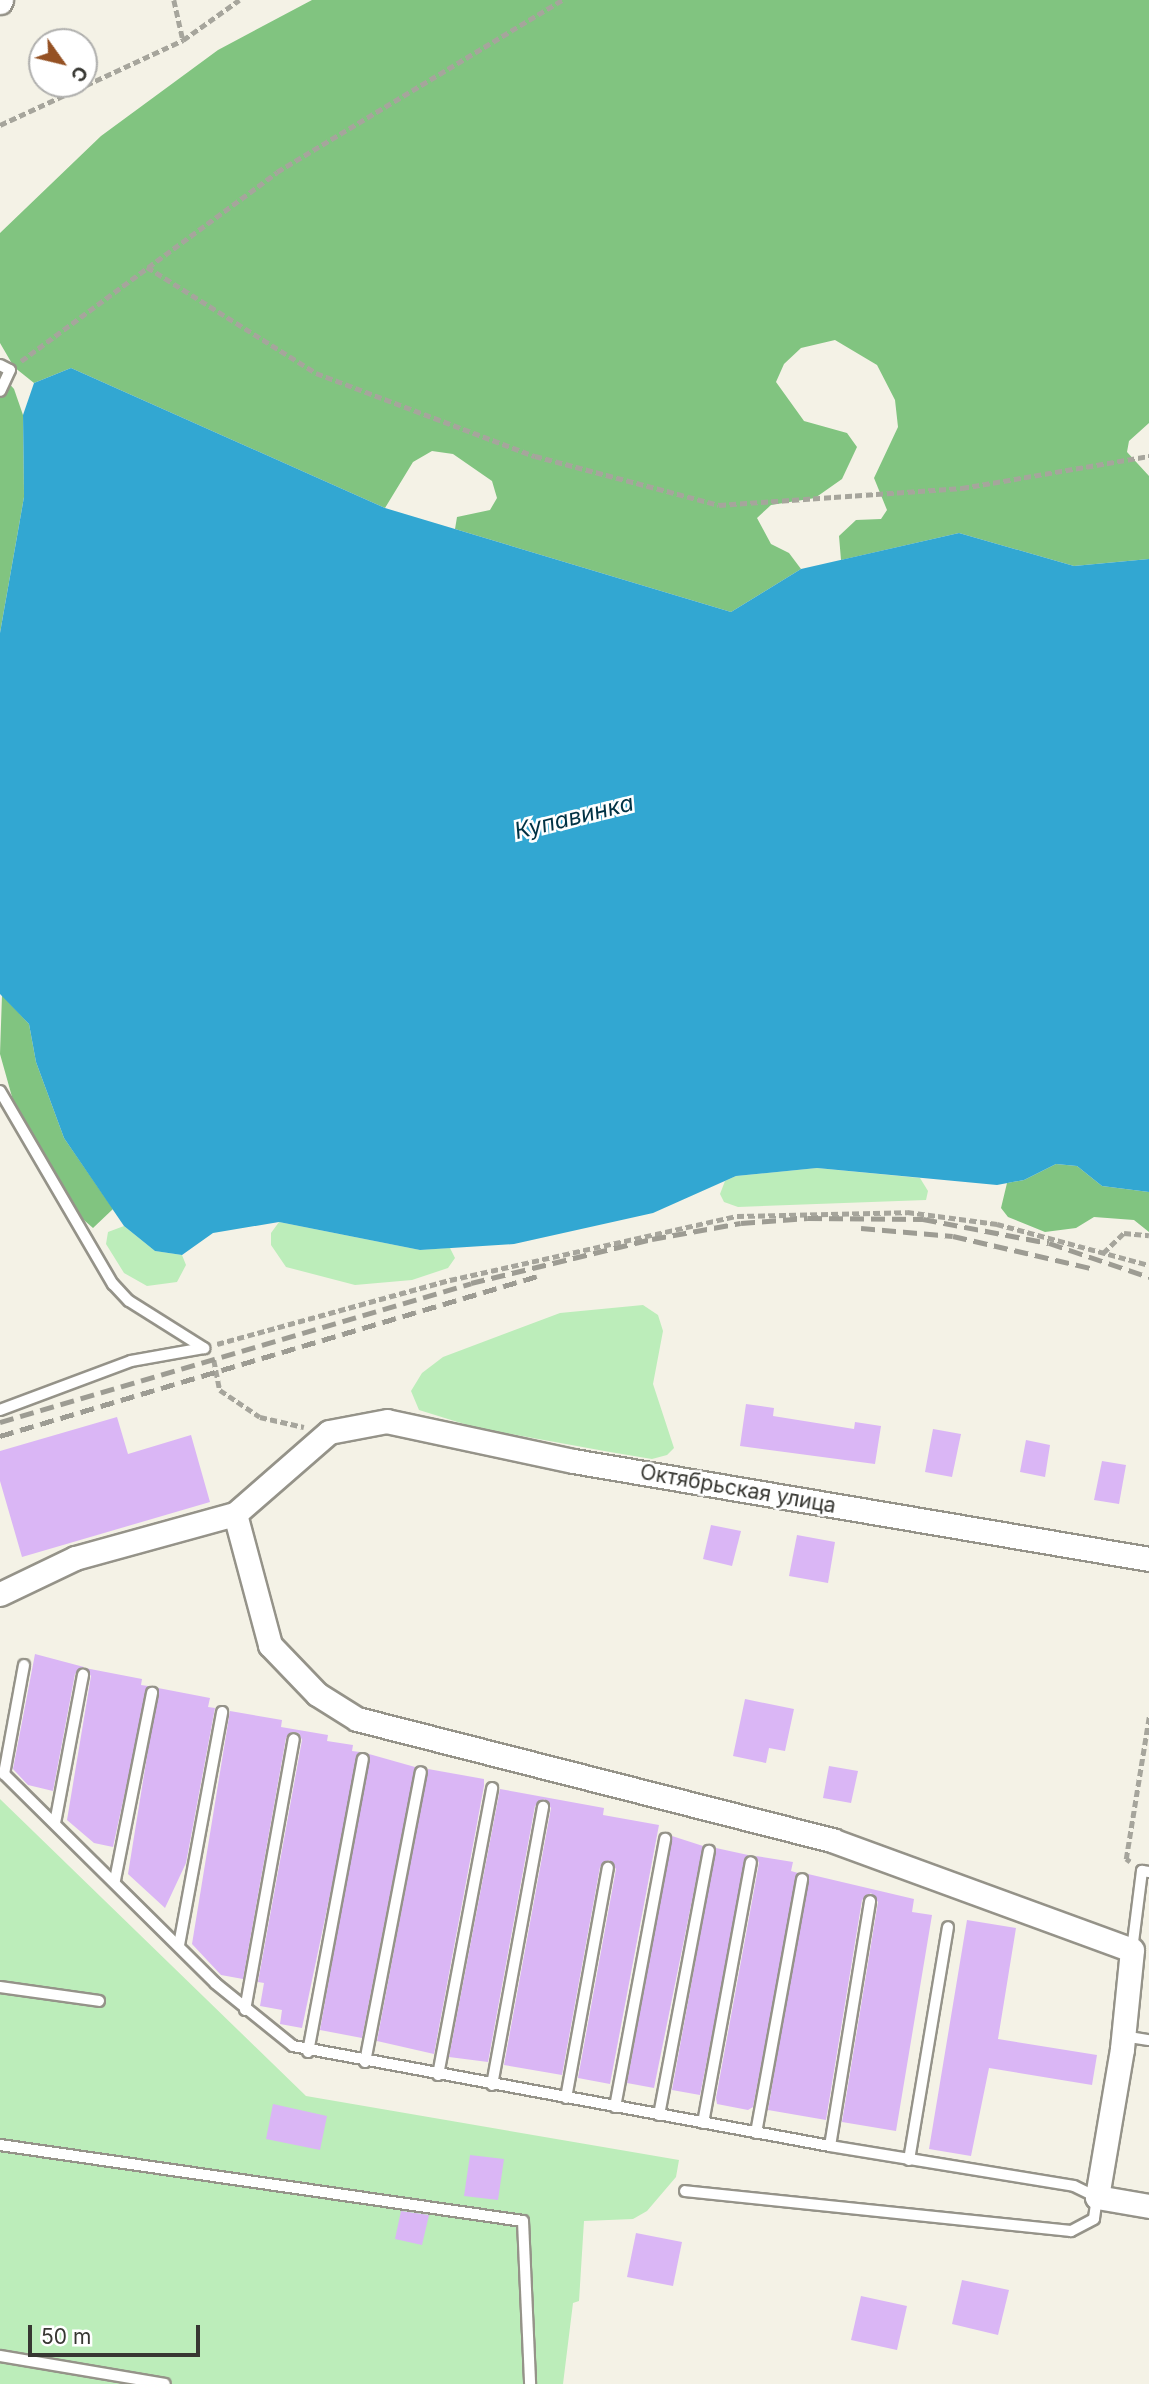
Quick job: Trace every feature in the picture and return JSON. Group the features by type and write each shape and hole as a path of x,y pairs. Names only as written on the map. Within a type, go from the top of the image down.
{"street":[{"name":"Октябрьская улица","path":"329,1432 387,1421 573,1461 1149,1559"},
{"path":"0,1594 75,1558 235,1514 329,1432"},
{"path":"235,1514 270,1644 317,1694 357,1719 834,1841 1132,1950 1123,2036 1097,2197 1149,2206"}],"lane":[{"path":"0,391 5,368"},
{"path":"0,1091 113,1284 129,1301 204,1348"},
{"path":"0,1410 131,1361 204,1348"},
{"path":"24,1665 4,1774 245,2010 308,2052 909,2160 1074,2186 1097,2197 1094,2219 1071,2231 685,2191"},
{"path":"55,1823 83,1675"},
{"path":"115,1880 152,1693"},
{"path":"179,1945 222,1712"},
{"path":"245,2010 294,1739"},
{"path":"308,2052 363,1759"},
{"path":"365,2062 421,1772"},
{"path":"438,2075 492,1788"},
{"path":"492,2085 543,1807"},
{"path":"615,2107 665,1839"},
{"path":"659,2115 709,1851"},
{"path":"704,2123 751,1862"},
{"path":"566,2098 608,1868"},
{"path":"1132,1950 1145,1872"},
{"path":"756,2133 802,1879"},
{"path":"830,2146 870,1901"},
{"path":"909,2160 948,1927"},
{"path":"0,1987 99,2001"},
{"path":"1123,2036 1149,2040"},
{"path":"0,2145 523,2221 530,2384"},
{"path":"0,2356 164,2384"}],"path":[{"path":"174,0 183,40"},
{"path":"0,125 183,40 239,0"},
{"path":"5,368 277,172 562,0"},
{"path":"147,267 316,373 535,456 719,505 962,488 1149,456"},
{"path":"329,1432 260,1417 220,1390 214,1359 204,1348 450,1280 737,1216 907,1212 998,1224 1149,1265"},
{"path":"1103,1253 1124,1233 1149,1235"},
{"path":"1145,1872 1126,1859 1149,1717"}],"green space":[{"path":"312,0 1149,0 1149,423 1129,441 1127,452 1149,476 1149,559 1074,566 959,533 841,560 839,536 856,520 881,519 887,510 874,478 898,427 895,400 877,365 835,340 801,348 784,364 776,382 804,421 847,433 857,447 842,479 815,498 771,505 757,518 771,544 789,553 801,569 731,612 455,529 457,517 490,510 497,498 492,481 453,454 432,451 413,462 385,508 71,368 34,383 14,367 0,343 0,233 101,136 218,50"},
{"path":"0,373 14,389 23,415 24,497 0,633"},
{"path":"2,995 29,1024 36,1062 64,1138 113,1209 93,1228 77,1214 14,1104 0,1054"},
{"path":"1056,1164 1077,1166 1102,1186 1149,1192 1149,1232 1134,1220 1094,1217 1076,1228 1045,1232 1008,1217 1001,1208 1007,1183 1024,1180"},
{"path":"817,1168 920,1178 928,1191 926,1200 738,1207 724,1202 720,1194 725,1181 736,1176"},
{"path":"279,1222 420,1250 450,1248 455,1258 448,1268 412,1280 355,1285 286,1267 271,1245 271,1233"},
{"path":"124,1226 155,1251 182,1255 186,1265 177,1282 147,1286 124,1273 106,1244 108,1232"},
{"path":"643,1305 658,1315 663,1331 653,1384 674,1448 667,1455 652,1459 477,1428 419,1410 411,1391 422,1373 443,1357 560,1313"},
{"path":"0,1799 306,2096 679,2160 676,2177 647,2211 633,2219 584,2221 579,2301 573,2303 563,2384 0,2384"}],"water":[{"name":"Купавинка","path":"71,368 385,508 731,612 801,569 959,533 1074,566 1149,559 1149,1192 1102,1186 1077,1166 1056,1164 1024,1180 997,1185 817,1168 736,1176 653,1213 514,1244 420,1250 279,1222 213,1233 182,1255 155,1251 124,1226 64,1138 36,1062 29,1024 0,994 0,633 24,497 23,415 34,383"}],"building":[{"path":"746,1404 774,1408 773,1416 854,1429 855,1422 881,1426 875,1464 740,1446"},
{"path":"117,1417 128,1454 191,1435 210,1502 22,1557 0,1481 0,1451"},
{"path":"933,1429 961,1434 952,1477 925,1472"},
{"path":"1026,1440 1050,1445 1045,1477 1020,1472"},
{"path":"1102,1461 1126,1465 1119,1504 1094,1500"},
{"path":"711,1525 741,1531 732,1566 703,1559"},
{"path":"797,1535 835,1542 828,1583 789,1576"},
{"path":"35,1654 84,1667 75,1674 53,1791 28,1785 13,1769"},
{"path":"85,1668 142,1679 141,1685 148,1686 113,1847 94,1843 67,1820 91,1676"},
{"path":"158,1688 210,1698 208,1707 215,1708 186,1863 165,1908 128,1874"},
{"path":"745,1699 794,1709 785,1751 769,1748 766,1763 733,1756"},
{"path":"230,1711 282,1720 281,1727 328,1735 327,1741 353,1745 352,1751 360,1752 302,2028 280,2024 282,2010 260,2006 264,1983 258,1982 302,1740 299,1733 291,1732 286,1738 243,1979 221,1975 192,1944"},
{"path":"369,1754 415,1767 362,2038 320,2030"},
{"path":"829,1766 858,1771 851,1803 823,1798"},
{"path":"428,1769 484,1779 434,2054 377,2041"},
{"path":"500,1789 604,1808 603,1815 659,1825 610,2084 578,2078 616,1869 609,1860 600,1867 562,2075 504,2065 551,1808 544,1799 535,1806 488,2062 449,2057"},
{"path":"672,1836 703,1846 654,2088 627,2083"},
{"path":"716,1848 748,1855 700,2095 672,2090"},
{"path":"756,1856 793,1862 791,1871 798,1873 753,2107 748,2110 717,2104 716,2098 759,1863"},
{"path":"808,1874 914,1899 912,1912 932,1915 896,2131 842,2122 878,1902 871,1893 862,1900 826,2120 768,2110"},
{"path":"967,1920 1016,1928 998,2039 1097,2055 1092,2085 989,2068 971,2156 929,2149"},
{"path":"273,2104 327,2116 320,2150 266,2139"},
{"path":"470,2155 504,2159 498,2200 464,2196"},
{"path":"401,2211 429,2215 422,2245 395,2239"},
{"path":"636,2233 682,2242 673,2286 627,2277"},
{"path":"962,2280 1009,2290 998,2335 952,2324"},
{"path":"861,2296 907,2306 897,2350 851,2340"}],"railway":[{"path":"0,1422 471,1283 652,1239 741,1223 808,1218 923,1219 1049,1243 1149,1277"},
{"path":"861,1228 953,1236 1095,1269"},
{"path":"0,1436 541,1275"}]}
